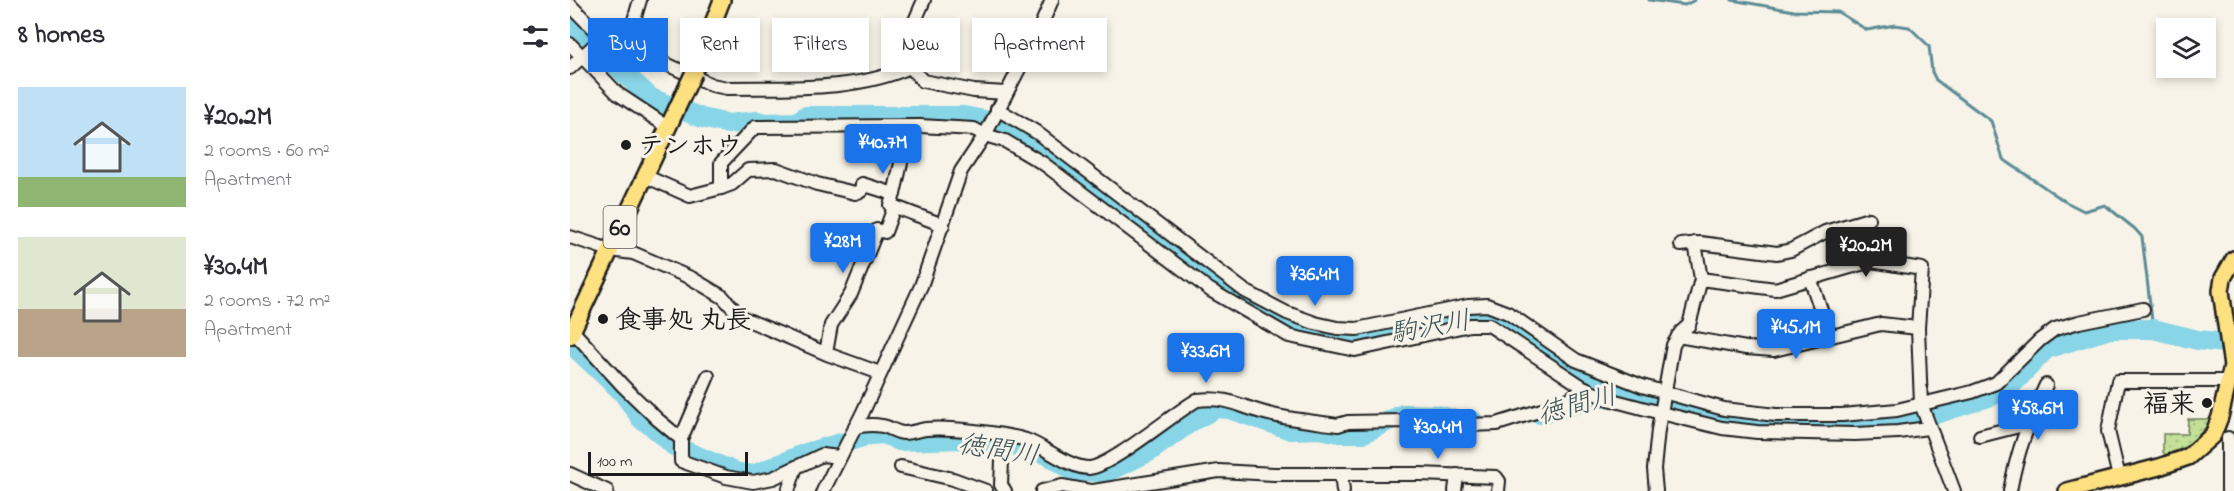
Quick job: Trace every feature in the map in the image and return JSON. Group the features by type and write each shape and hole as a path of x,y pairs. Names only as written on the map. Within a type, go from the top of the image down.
{"main road":[{"name":"60","path":"571,332 694,72 722,0"},
{"path":"2067,491 2083,489 2188,457 2213,435 2230,381 2232,352 2222,291 2223,278 2234,259"}],"street":[{"path":"635,18 640,0"},
{"path":"916,18 924,0"},
{"path":"823,491 921,286 961,171 986,133 1052,0"},
{"path":"570,5 588,25"},
{"path":"570,44 585,55 618,94 670,124"},
{"path":"570,68 588,52"},
{"path":"668,65 712,85 727,88 835,86 885,77 898,72"},
{"path":"914,72 922,81 974,91 1006,93"},
{"path":"996,112 1036,132 1245,291 1287,313 1315,323 1356,329 1487,304 1508,313 1576,360 1642,386 1724,410 1776,415 1842,415 1921,406 1996,383 2040,340 2055,329 2143,309"},
{"path":"721,188 721,163 754,127 920,126 974,129 1005,141 1044,164 1210,290 1289,336 1355,350 1470,325 1490,325 1588,390 1608,399 1722,428 1757,432 1855,434 1898,432 1927,425"},
{"path":"826,353 831,326 851,294 877,230 885,232 901,163"},
{"path":"645,176 690,196 732,184 748,171 776,169 817,184 855,192 861,191 862,184 943,225"},
{"path":"1681,245 1695,243 1777,253 1791,250 1825,232 1869,219"},
{"path":"570,237 609,250 633,253 692,278 723,297 741,318 880,373"},
{"path":"1656,491 1654,469 1673,345 1689,325 1701,279 1695,243"},
{"path":"1701,279 1775,289 1871,261 1922,269 1918,328 1921,406 1954,491"},
{"path":"1810,278 1830,336"},
{"path":"1678,336 1746,348 1774,350 1881,324 1918,328"},
{"path":"571,332 622,386 681,440"},
{"path":"708,376 681,440 681,460 726,477 753,482 773,478 822,455 840,454"},
{"path":"2119,477 2108,431 2118,381 2230,381"},
{"path":"2010,491 2017,456 2027,424 2046,385"},
{"path":"853,431 866,425 883,426 901,433 926,429 972,431 1003,442 1027,441 1064,460 1088,468 1106,462 1197,400 1212,398 1230,401 1272,415 1338,425 1348,422 1402,421 1465,425 1497,424 1551,408 1588,390"},
{"path":"1980,436 2027,424"},
{"path":"2213,435 2231,439 2228,491"},
{"path":"1003,442 1001,485 1005,491"},
{"path":"789,491 796,467"},
{"path":"901,467 952,479 986,491"},
{"path":"1042,491 1062,486 1092,491 1219,471 1274,474 1496,477 1499,481 1498,491"},
{"path":"570,474 607,491"},
{"path":"1341,474 1343,491"},
{"path":"1455,491 1457,475"}],"green space":[{"path":"2188,419 2212,419 2191,445 2165,455 2163,434 2187,434"}],"waterway":[{"path":"1649,0 1685,5 1695,0"},
{"path":"1732,0 1794,11 1838,12 1867,30 1895,25 1909,27 1929,46 1932,72 1936,80 1991,121 2003,159 2066,202 2084,211 2105,205 2142,237 2153,329"},
{"name":"駒沢川","path":"570,24 651,98 702,118 728,124 758,121 797,122 805,116 964,116 984,120 1048,153 1092,189 1239,299 1304,329 1345,340 1404,332 1468,315 1503,320 1533,344 1606,382 1721,416 1842,426 1914,421 1992,396 2010,387 2046,349 2110,329 2153,329 2198,340 2234,344"},
{"name":"徳間川","path":"570,343 623,393 642,420 674,446 735,472 753,475 806,453 870,435 884,434 899,441 962,439 1016,446 1048,455 1072,471 1107,472 1149,452 1191,422 1216,408 1229,409 1291,430 1320,429 1339,433 1364,433 1403,414 1437,415 1461,421 1473,421"},
{"name":"徳間川","path":"1540,414 1619,392"}],"place":[{"name":"テンホウ","path":"626,145"},
{"name":"食事処 丸長","path":"603,319"},
{"name":"福来","path":"2207,403"}]}
